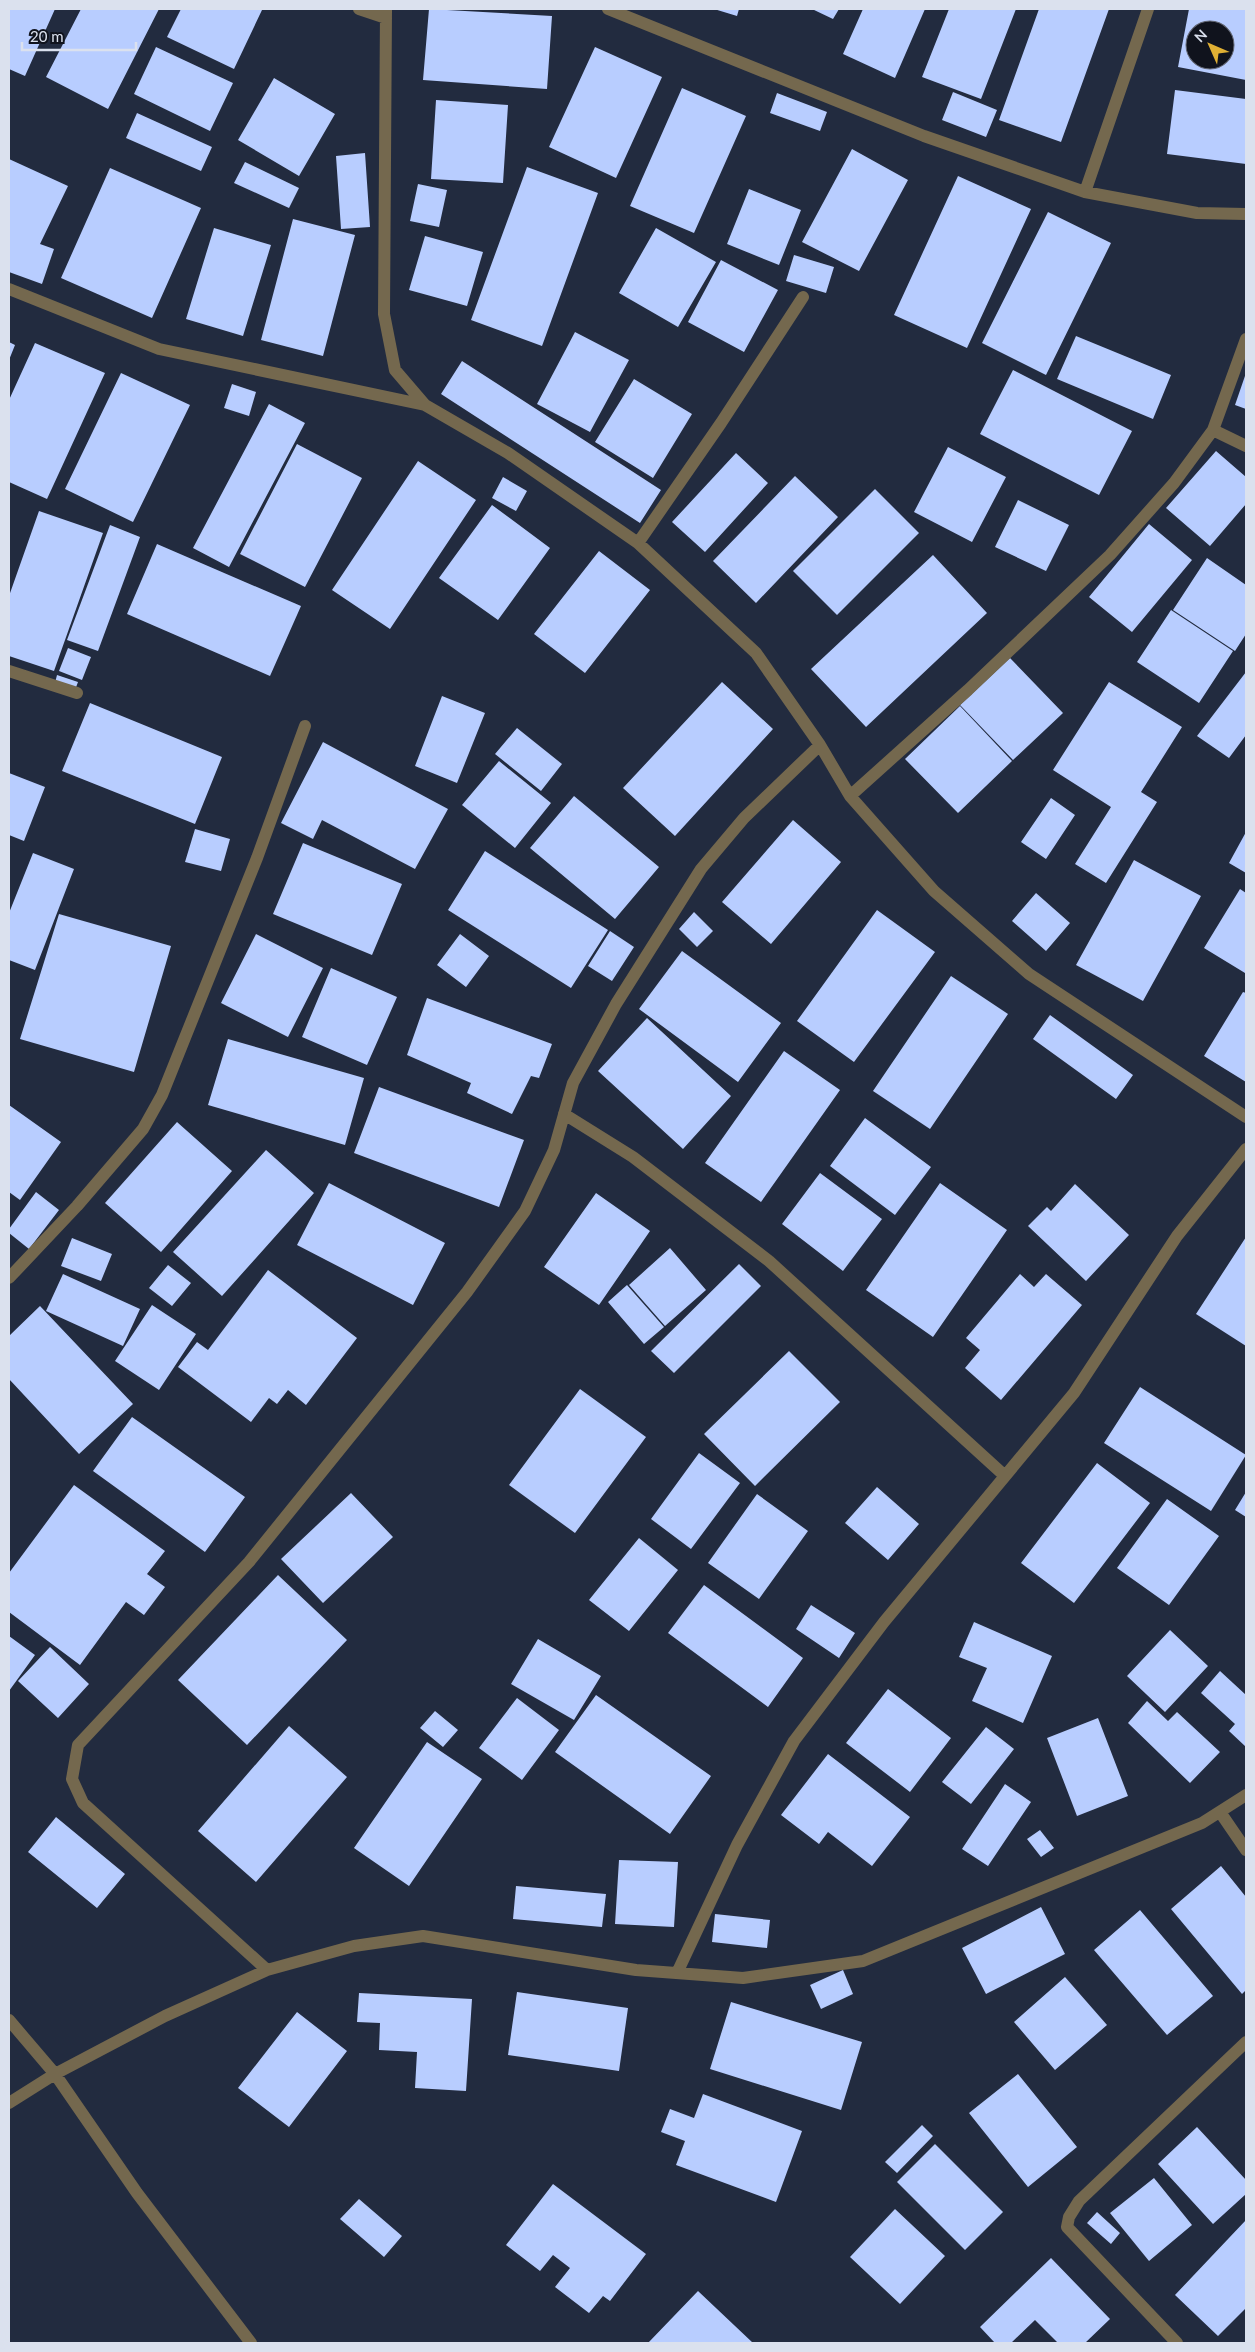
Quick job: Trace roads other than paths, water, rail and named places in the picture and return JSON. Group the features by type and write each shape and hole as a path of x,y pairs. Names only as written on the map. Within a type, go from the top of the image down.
{"street":[{"path":"359,9 386,13 384,314 395,370 425,406"},
{"path":"608,9 924,136 1085,192 1196,213 1246,214"},
{"path":"1085,192 1148,9"},
{"path":"9,289 159,349 425,406 508,453 638,543 756,653 820,745 850,796 934,891 1029,974 1246,1117"},
{"path":"638,543 721,424 803,297"},
{"path":"850,796 968,690 1110,555 1174,483 1213,430 1246,339"},
{"path":"1213,430 1246,446"},
{"path":"9,671 77,693"},
{"path":"9,1278 78,1206 144,1129 162,1095 254,868 305,726"},
{"path":"267,1970 83,1803 72,1779 78,1745 249,1562 467,1292 525,1211 554,1150 573,1083 616,1004 701,869 744,818 820,745"},
{"path":"564,1114 633,1157 769,1261 1005,1476"},
{"path":"677,1973 737,1845 794,1741 884,1622 1074,1393 1178,1236 1246,1148"},
{"path":"9,2103 55,2074 165,2016 267,1970 354,1946 423,1936 636,1970 743,1978 863,1961 1202,1823 1246,1795"},
{"path":"1220,1812 1246,1850"},
{"path":"9,2020 55,2074 137,2194 252,2343"},
{"path":"1177,2343 1068,2227 1069,2217 1079,2201 1246,2042"}]}
